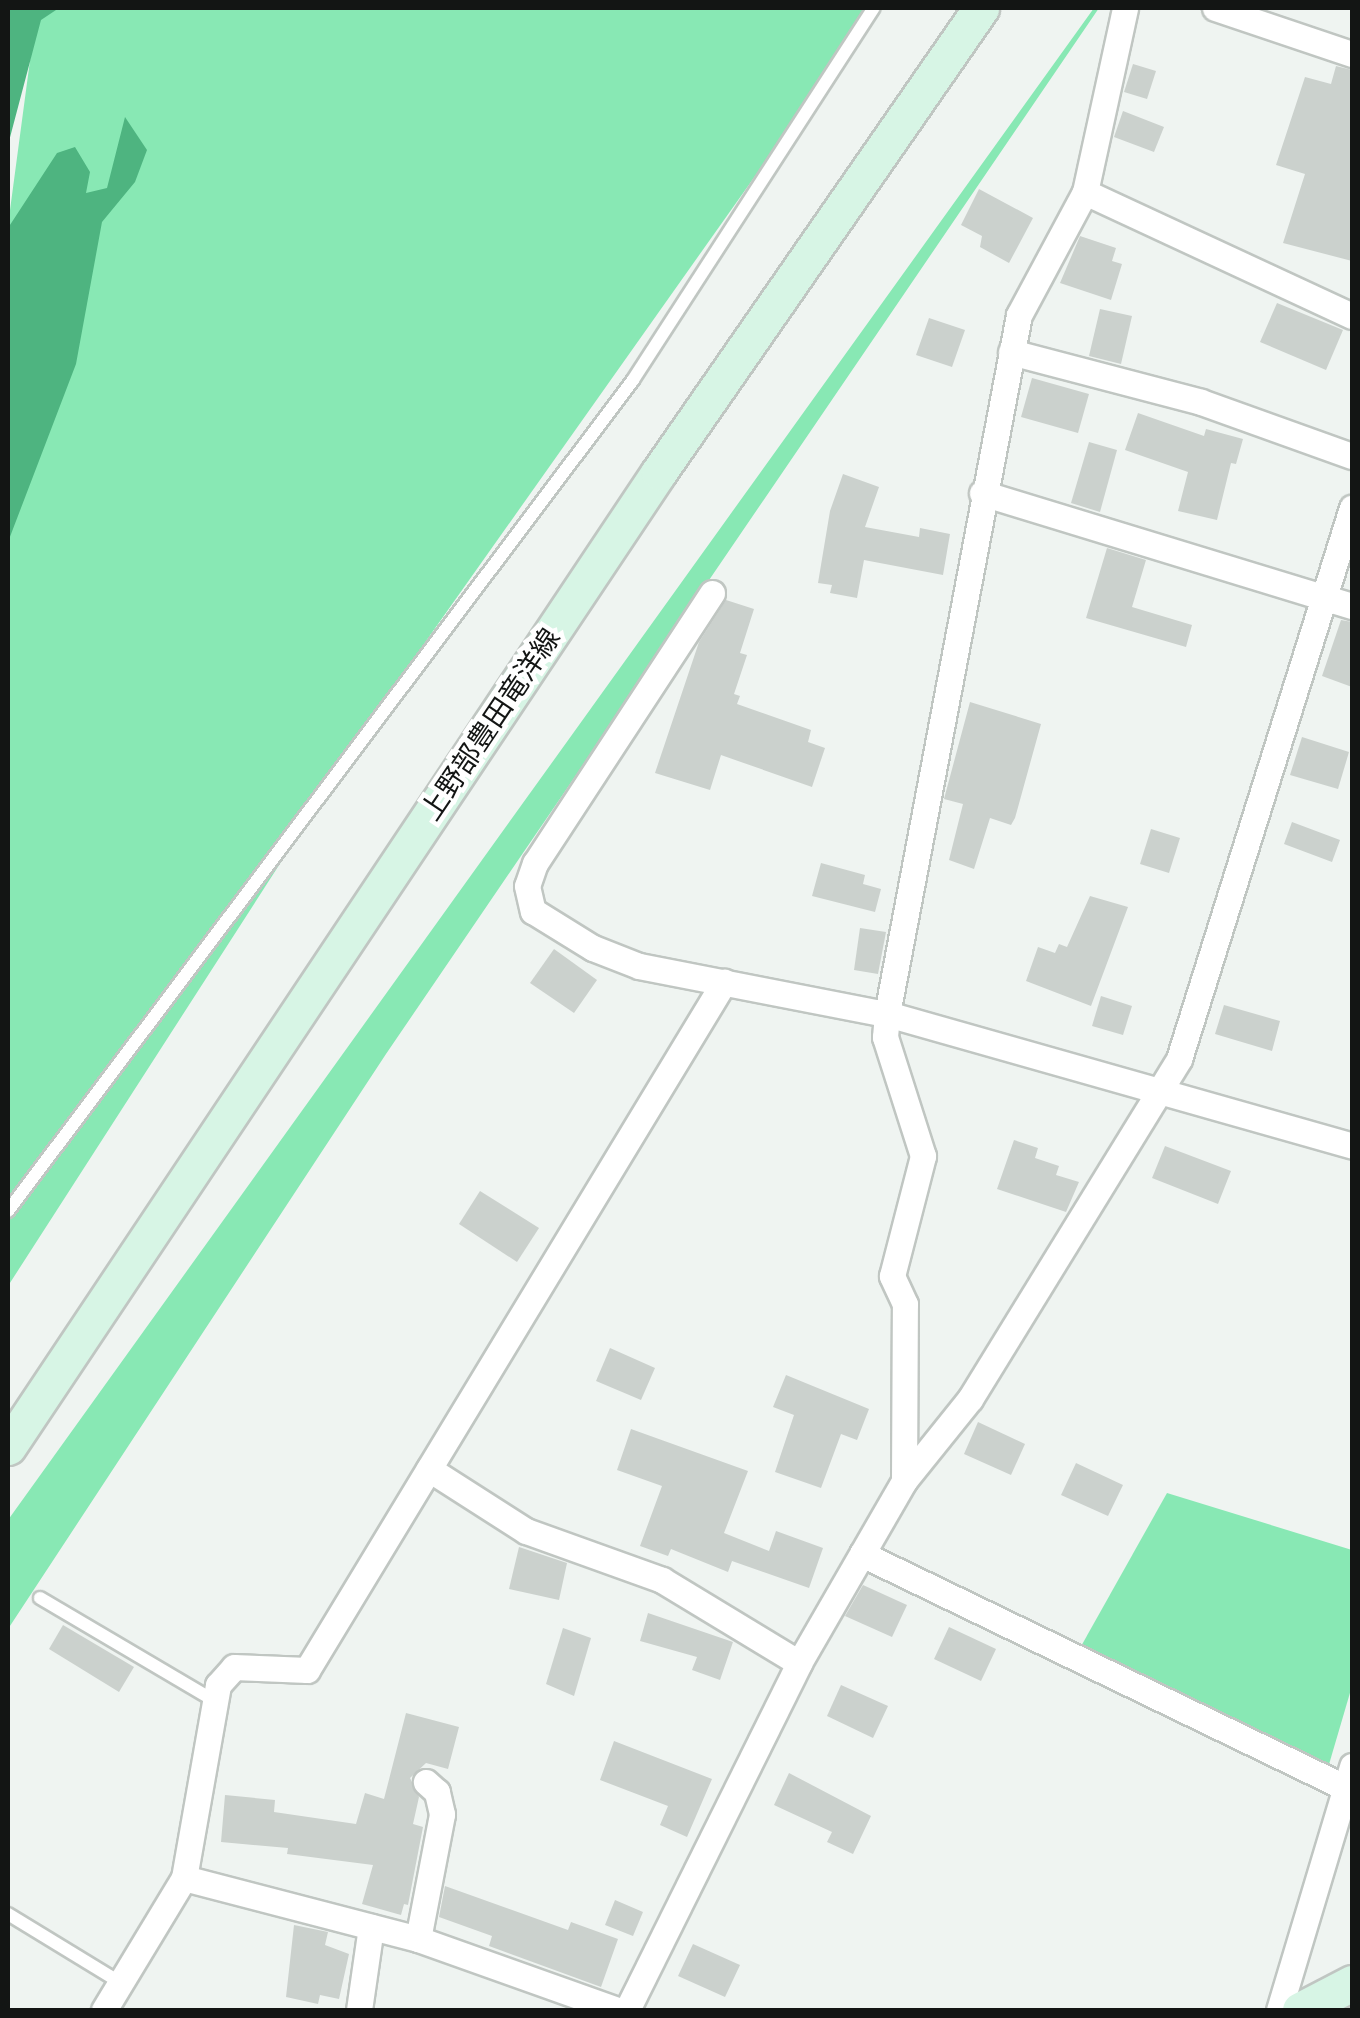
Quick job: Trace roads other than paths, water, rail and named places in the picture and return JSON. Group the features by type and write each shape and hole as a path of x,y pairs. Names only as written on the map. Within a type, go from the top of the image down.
{"main road":[{"name":"上野部豊田竜洋線","path":"8,1447 637,504 981,8"},
{"path":"1300,2010 1352,1983"}],"street":[{"path":"904,1481 905,1304 892,1276 923,1156 885,1037 887,1014 924,801 956,667 982,493 1018,315 1085,192 1125,8"},
{"path":"1215,8 1352,54"},
{"path":"1085,192 1352,316"},
{"path":"1011,352 1201,402 1352,456"},
{"path":"982,493 1326,594 1352,606"},
{"path":"627,2010 799,1663 904,1481 970,1399 1179,1059 1352,508"},
{"path":"712,593 534,862 527,886 533,911 593,948 639,966 887,1014 1352,1146"},
{"path":"104,2010 184,1878 218,1685 234,1667 306,1670 724,982"},
{"path":"428,1469 526,1531 662,1580 799,1663"},
{"path":"862,1554 1349,1777 1279,2010"},
{"path":"418,1939 442,1814 436,1792 426,1782"},
{"path":"184,1878 418,1939 617,2010"},
{"path":"359,2010 370,1927"}],"lane":[{"path":"8,1211 633,380 874,8"},
{"path":"40,1598 215,1702"},
{"path":"8,1914 121,1983"}]}
